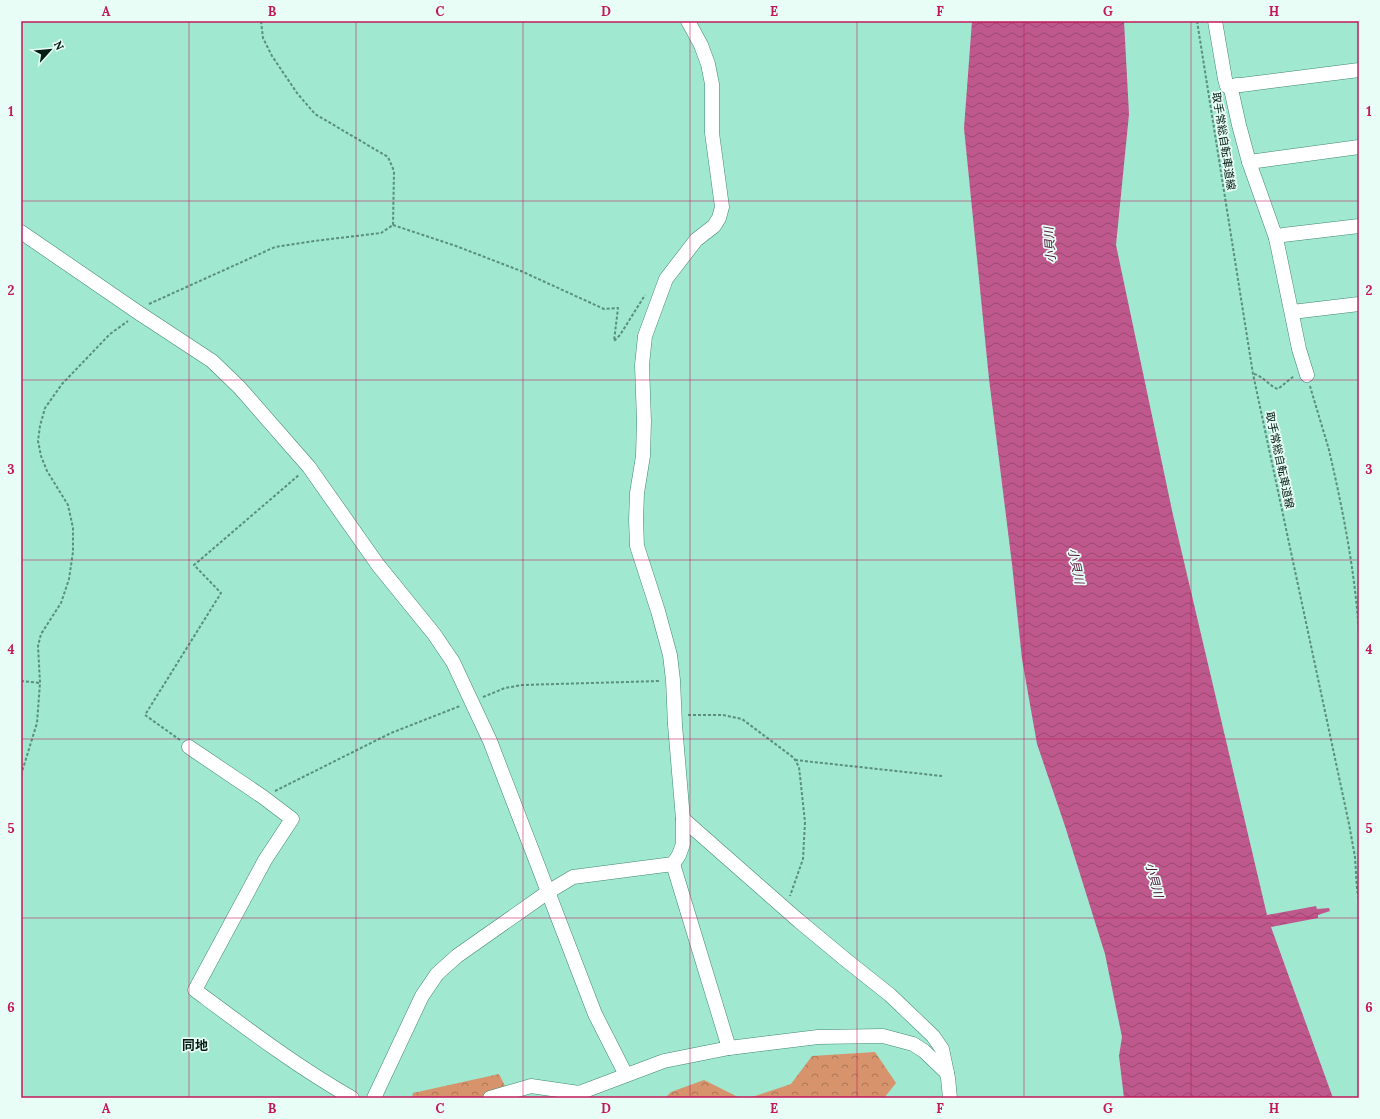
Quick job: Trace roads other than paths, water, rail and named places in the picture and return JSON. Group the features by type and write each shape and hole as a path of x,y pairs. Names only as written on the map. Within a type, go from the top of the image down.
{"street":[{"path":"374,1098 422,996 437,974 457,956 548,892 572,877 673,864 679,856 682,844 683,819 670,655 658,611 637,546 636,520 637,493 643,456 644,421 642,365 645,336 666,279 696,240 714,226 719,218 722,207 712,133 712,84 708,64 701,45 688,21"},
{"path":"1215,21 1225,79 1227,86 1231,89 1249,162 1276,238 1299,349 1307,375"},
{"path":"1231,89 1241,85 1359,70"},
{"path":"1249,162 1359,147"},
{"path":"1276,238 1283,235 1359,226"},
{"path":"21,232 212,361 239,387 309,467 378,565 434,634 453,662 490,741 595,1014 626,1075"},
{"path":"1292,312 1359,304"},
{"path":"189,747 263,797 292,819 265,860 195,990 275,1050 324,1082 352,1098"},
{"path":"683,819 785,909 890,995 933,1036 942,1049 950,1098"},
{"path":"673,864 729,1048"},
{"path":"490,1098 531,1086 579,1093 664,1060 729,1048 818,1037 884,1036 913,1044 924,1051 947,1073"}],"water":[{"name":"小貝川","path":"972,21 1124,21 1129,114 1116,245 1173,515 1267,915 1316,906 1317,909 1329,908 1330,911 1318,915 1318,918 1271,927 1333,1098 1124,1098 1119,1056 1122,1037 1105,954 1065,826 1037,744 1022,659 989,379 964,128"}],"district":[{"name":"同地","path":"195,1045"}]}
